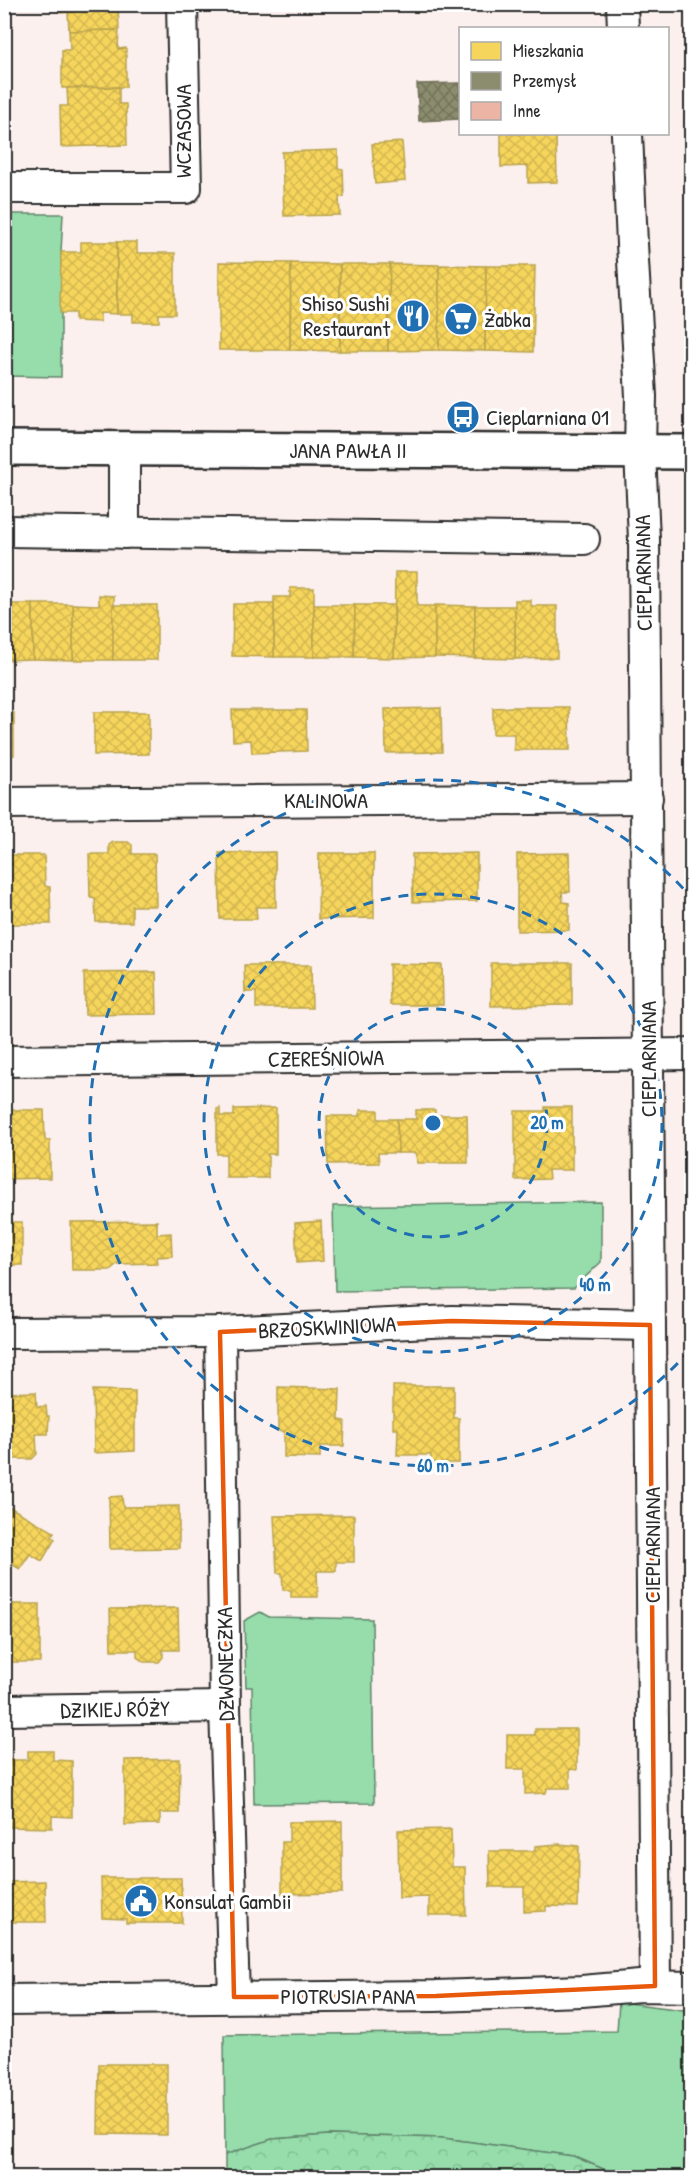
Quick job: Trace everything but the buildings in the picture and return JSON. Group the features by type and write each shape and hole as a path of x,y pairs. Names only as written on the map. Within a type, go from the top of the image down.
{"street":[{"name":"WCZASOWA","path":"4,189 186,188 182,4"},
{"path":"622,4 623,27"},
{"name":"CIEPLARNIANA","path":"627,135 641,396 640,452 644,539 655,1986"},
{"name":"JANA PAWŁA II","path":"4,448 692,452"},
{"path":"124,449 124,533"},
{"path":"4,531 584,539"},
{"name":"KALINOWA","path":"4,803 647,798"},
{"name":"CZEREŚNIOWA","path":"4,1061 692,1054"},
{"name":"BRZOSKWINIOWA","path":"4,1333 220,1332 452,1321 650,1325"},
{"name":"DZWONECZKA","path":"220,1332 225,1707 234,1997"},
{"name":"DZIKIEJ RÓŻY","path":"4,1710 225,1707"},
{"name":"PIOTRUSIA PANA","path":"4,2000 458,1995 655,1986 692,1987"}],"highlighted area":[{"path":"452,1321 650,1325 655,1986 436,1996 234,1997 220,1332"}],"green space":[{"path":"5,214 63,214 61,377 5,376"},
{"path":"601,1202 601,1262 574,1288 335,1291 333,1206"},
{"path":"260,1612 269,1617 372,1619 374,1803 254,1804 252,1687 246,1687 244,1621"},
{"path":"619,2002 691,2011 691,2177 622,2177 573,2156 443,2138 329,2135 272,2139 225,2155 224,2035 617,2031"},
{"path":"329,2135 443,2138 573,2156 622,2177 225,2177 225,2155 272,2139"}],"place":[{"name":"Shiso Sushi Restaurant","path":"413,316"},
{"name":"Żabka","path":"461,319"},
{"name":"Cieplarniana 01","path":"463,417"},
{"name":"Konsulat Gambii","path":"141,1901"}]}
